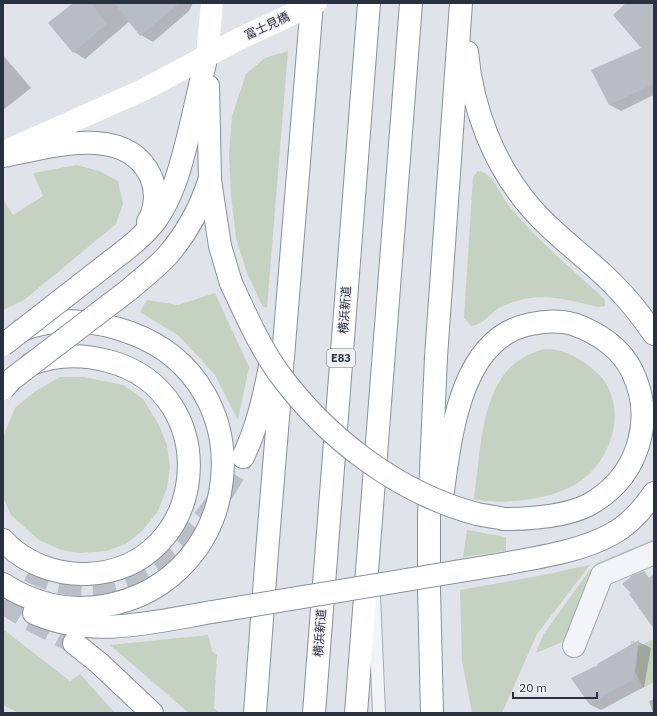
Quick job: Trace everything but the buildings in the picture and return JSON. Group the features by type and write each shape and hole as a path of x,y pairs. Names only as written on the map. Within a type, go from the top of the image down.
{"main road":[{"path":"212,3 207,55 210,180 220,246 231,283 262,346 277,371 295,394 339,439 365,459 397,480 426,496 453,506 478,514 504,518 529,519 577,509 594,502 612,488 627,470 642,434 643,412 640,392 632,371 619,352 602,338 585,328 565,322 544,321 524,325 503,334 487,348 475,367 457,410 450,440 429,589"},
{"path":"255,713 267,544 312,3"},
{"name":"富士見橋","path":"3,152 143,90 207,55 316,3"},
{"name":"横浜新道","path":"314,713 369,3"},
{"path":"356,713 411,3"},
{"path":"462,3 468,64 474,95 491,146 503,169 515,189 532,209 548,226 615,286 654,334"},
{"path":"432,713 429,516 436,357 462,3"},
{"path":"3,345 111,261 139,238 156,220 168,200 176,180 207,55"},
{"path":"3,156 75,143 91,142 108,144 124,150 137,159 148,170 154,184 155,200 150,218 139,238"},
{"path":"243,457 257,421 271,361 300,145"},
{"path":"3,389 12,379 130,289 166,257 181,238 203,199 210,180"},
{"path":"3,340 31,326 61,321 76,321 110,326 141,337 155,344 167,351 184,367 207,399 218,430 222,446 223,461 220,494 215,513 199,547 176,573 145,594 128,601 110,605 76,609 60,607 28,598 3,584"},
{"path":"3,381 29,365 43,359 60,356 89,357 117,363 146,378 158,388 169,401 184,429 190,461 186,494 173,525 163,539 151,550 138,559 123,566 110,571 95,573 78,574 61,572 45,568 31,561 3,540"},
{"path":"3,592 20,604 48,619 63,623 93,627 126,626 502,564 588,545 613,533 632,519 654,494"},
{"path":"74,643 99,663 152,713"}],"street":[{"path":"574,646 602,575 654,553"}],"lane":[{"path":"371,515 379,713"},
{"path":"99,663 136,713"}],"green space":[{"path":"288,51 267,308 263,307 247,273 236,238 231,196 229,155 232,116 246,74 265,58"},
{"path":"77,165 99,171 118,181 123,204 116,224 24,300 3,310 3,199 13,215 43,196 33,173"},
{"path":"478,171 484,173 492,180 509,206 529,229 605,300 605,306 598,307 548,297 536,297 512,302 495,310 479,324 471,326 464,318 473,177"},
{"path":"215,293 249,367 238,420 215,375 179,336 140,312 147,300 178,305"},
{"path":"545,349 557,350 574,356 589,366 603,379 610,393 614,407 612,437 606,451 598,464 588,475 576,484 553,494 526,500 512,501 486,501 474,499 481,439 489,406 495,390 503,376 514,364 527,355"},
{"path":"60,377 84,377 123,385 143,399 159,425 167,445 170,467 167,488 158,511 143,530 126,544 106,551 80,553 61,550 39,540 11,515 3,497 3,437 15,408 34,392"},
{"path":"467,530 506,537 506,551 463,557"},
{"path":"654,539 654,543 596,569 567,640 536,653 543,635 586,575 597,563"},
{"path":"590,565 537,634 502,713 472,713 462,661 460,590"},
{"path":"3,629 70,681 80,674 115,713 19,713 3,705"},
{"path":"208,635 212,651 217,655 214,708 220,713 189,713 110,645"},
{"path":"654,639 654,682 643,688 635,671 637,656 635,649 630,642 634,640 637,647"}],"tunnel":[{"path":"29,571 57,582 75,585 103,584 130,577 154,564 177,547 197,527 215,505 243,457"},
{"path":"3,602 29,619 74,643"}]}
